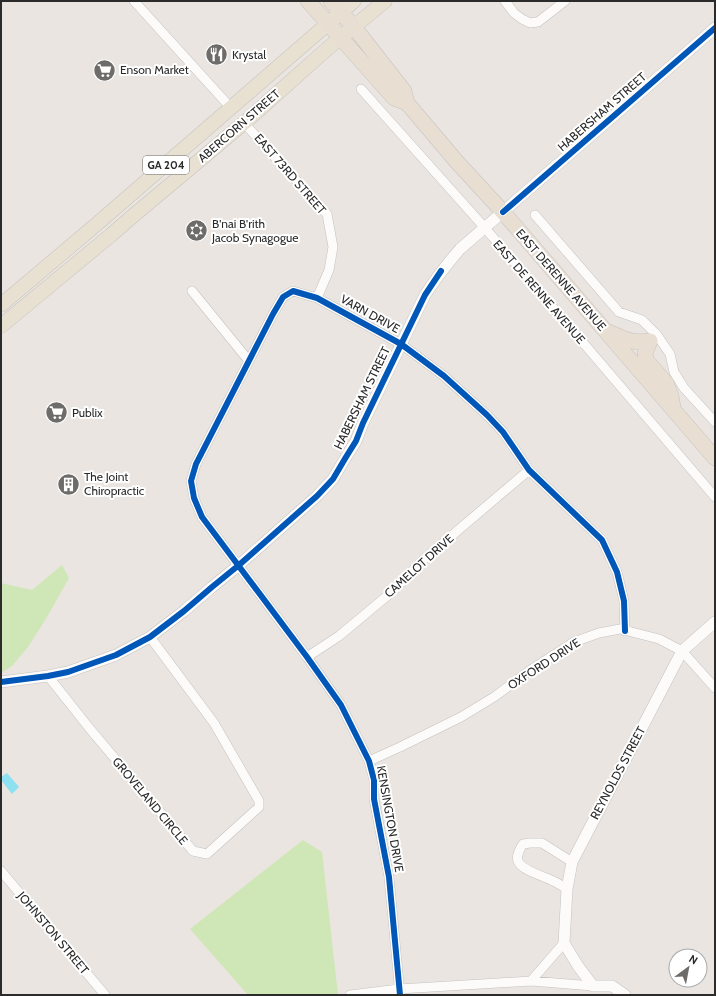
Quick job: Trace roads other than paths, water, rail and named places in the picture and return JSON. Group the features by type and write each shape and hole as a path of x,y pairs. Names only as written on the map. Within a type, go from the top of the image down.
{"highway":[{"name":"EAST DERENNE AVENUE","path":"308,1 394,98 407,103"},
{"name":"EAST DERENNE AVENUE","path":"331,1 342,12 404,91 407,103 715,458"},
{"path":"606,331 628,341 650,341 645,354 646,360 666,383 671,396 673,410"}],"main road":[{"name":"ABERCORN STREET","path":"1,306 133,194 354,1"},
{"name":"ABERCORN STREET","path":"1,326 118,230 340,38 385,1"},
{"path":"133,194 136,198 134,215"}],"street":[{"path":"134,1 232,108"},
{"path":"504,1 514,13 530,23 538,22 565,1"},
{"name":"HABERSHAM STREET","path":"1,682 68,672 116,655 150,637 239,565 317,496 333,479 356,441 363,423 401,344 425,295 436,277 460,250 715,28"},
{"name":"EAST DE RENNE AVENUE","path":"361,89 485,228 715,498"},
{"name":"EAST 73RD STREET","path":"244,122 327,214 333,247 329,270 317,298"},
{"path":"535,215 619,312 642,320 657,335 670,354 674,372 680,383 715,422"},
{"path":"192,291 250,361"},
{"name":"VARN DRIVE","path":"239,565 202,517 194,498 191,481 196,464 273,314 283,297 293,291 317,298 401,344 444,376 493,421 503,432 529,470 602,540 617,572 624,601 625,631"},
{"name":"CAMELOT DRIVE","path":"307,657 339,636 393,591 423,560 529,470"},
{"name":"KENSINGTON DRIVE","path":"239,565 341,705 369,761 374,780 374,799 389,877 400,992"},
{"name":"REYNOLDS STREET","path":"564,943 567,889 572,862 682,651 715,622"},
{"name":"OXFORD DRIVE","path":"369,761 461,717 494,698 529,671 574,642 599,632 620,629 659,639 682,651 715,688"},
{"name":"GROVELAND CIRCLE","path":"48,676 90,729 193,851 207,854 259,807 259,801 214,723 150,637"},
{"path":"567,889 552,880 522,867 518,861 518,852 524,844 542,843 572,862"},
{"name":"JOHNSTON STREET","path":"1,871 105,995"},
{"path":"531,981 564,943 578,966 593,986"},
{"path":"350,995 531,981 612,986 625,995"}],"water":[{"path":"7,773 19,787 12,794 1,780 1,777"}],"place":[{"name":"Krystal","path":"217,55"},
{"name":"Enson Market","path":"104,70"},
{"name":"B'nai B'rith Jacob Synagogue","path":"196,231"},
{"name":"Publix","path":"56,413"},
{"name":"The Joint Chiropractic","path":"69,484"}]}
